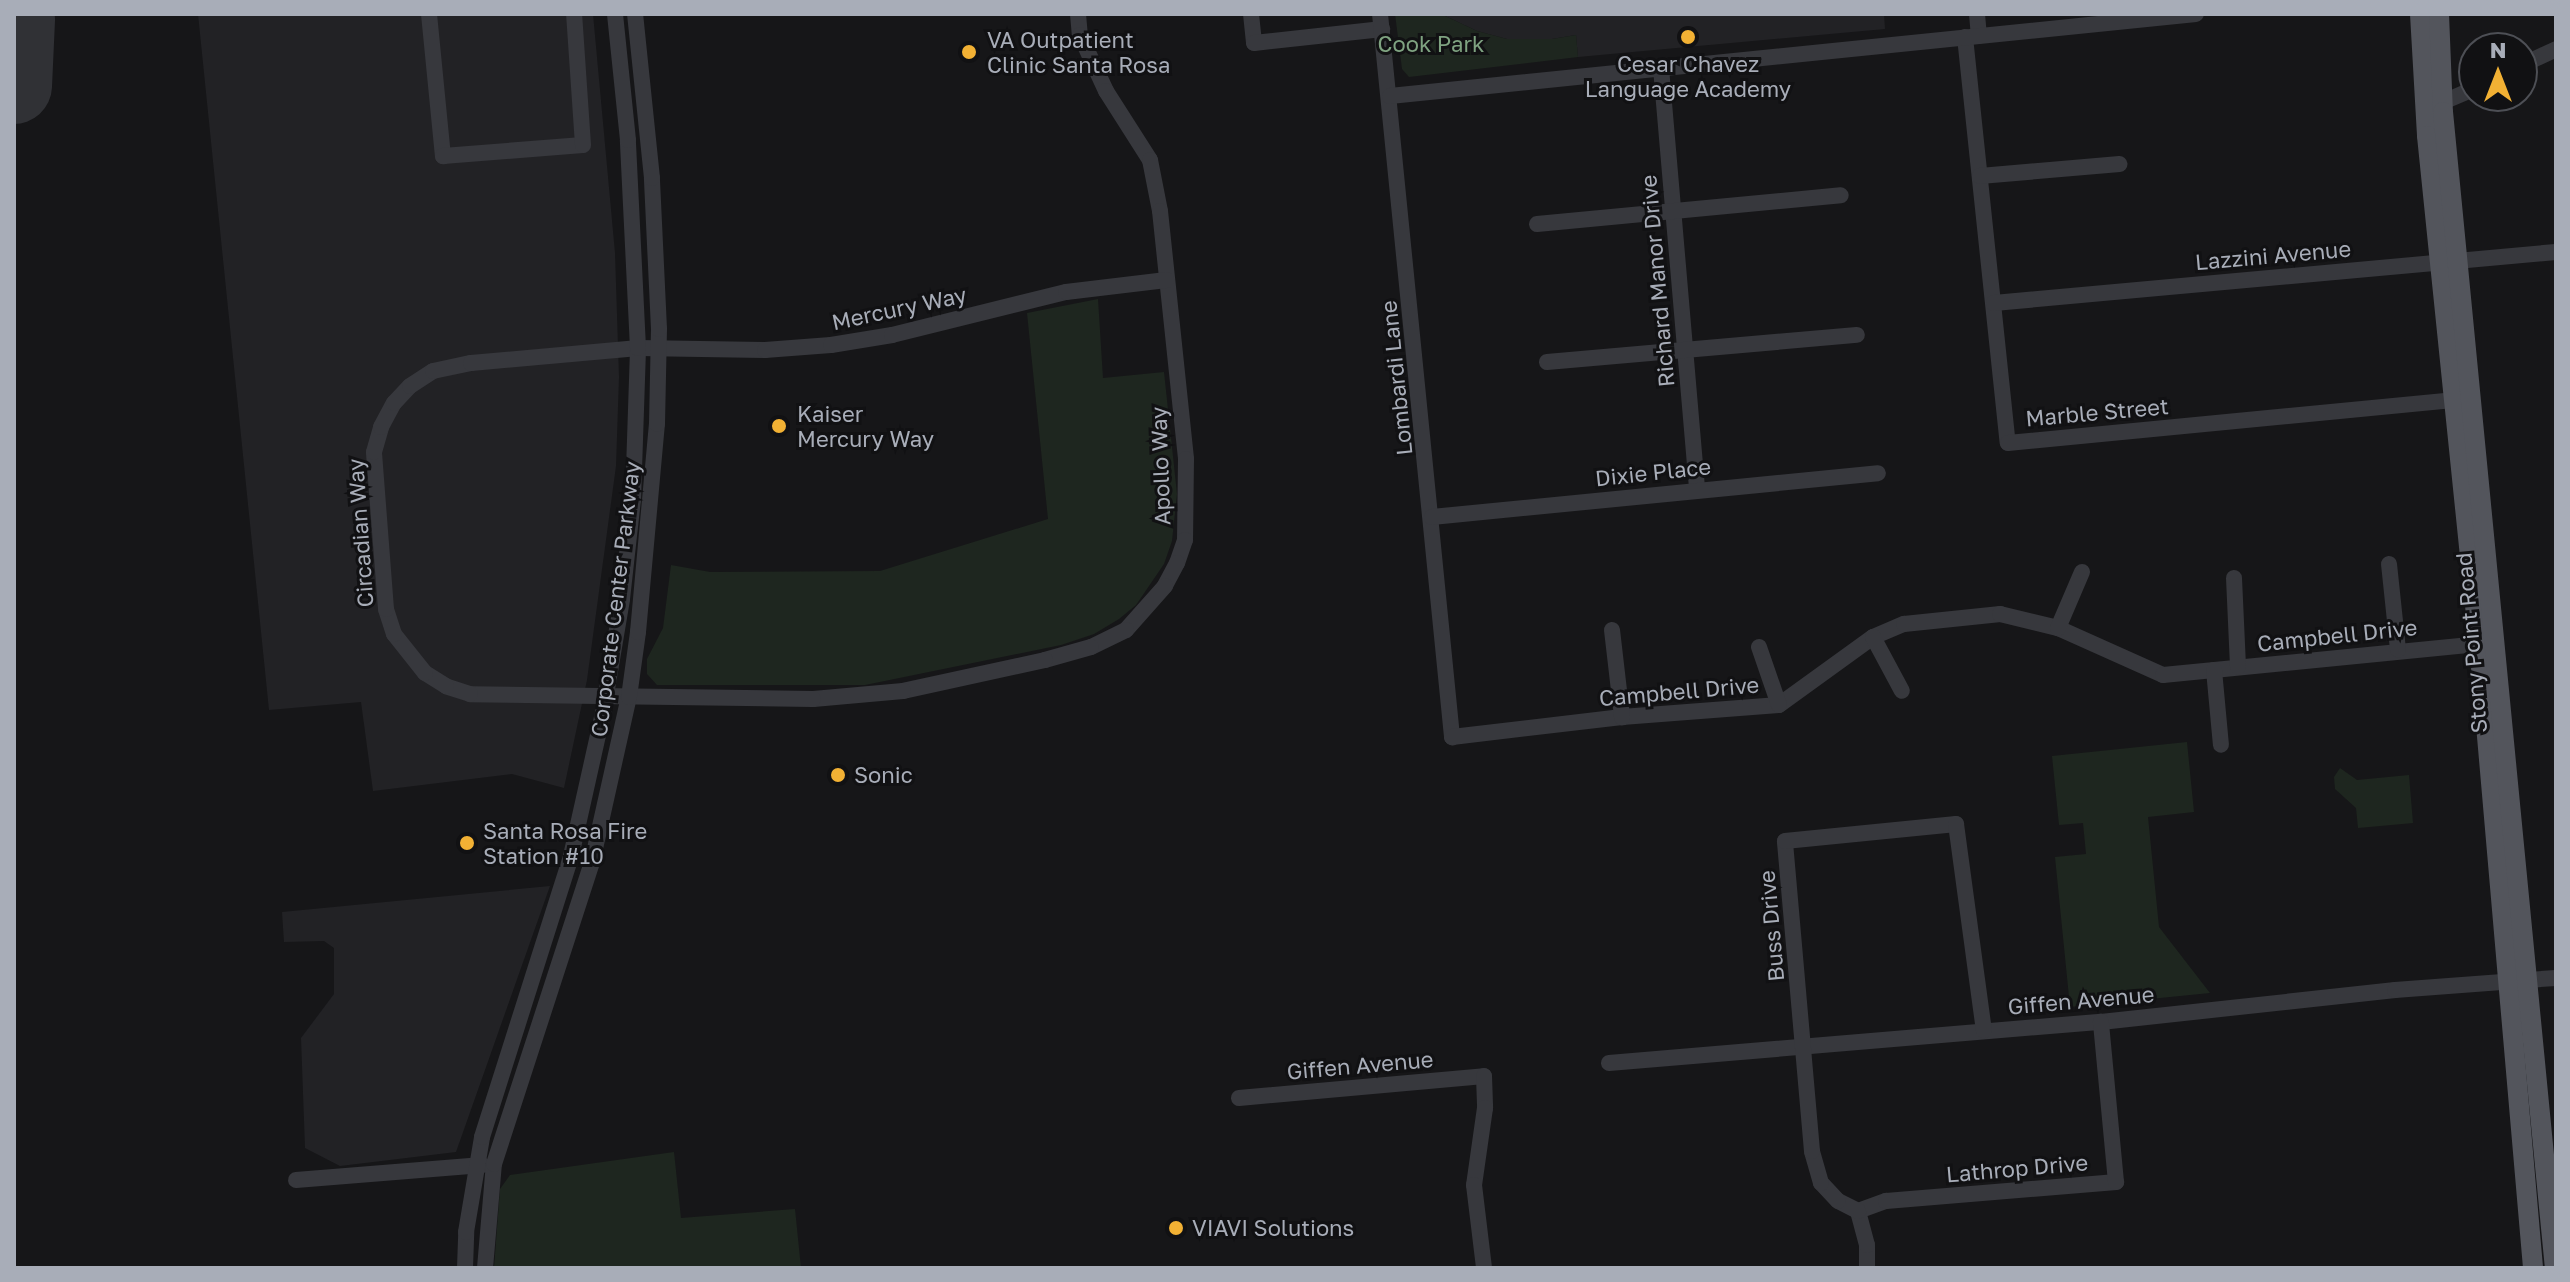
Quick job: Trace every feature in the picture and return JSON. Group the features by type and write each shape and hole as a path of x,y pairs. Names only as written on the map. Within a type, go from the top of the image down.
{"main road":[{"name":"Stony Point Road","path":"2420,14 2425,117 2449,261 2518,982 2533,1268"},
{"name":"Stony Point Road","path":"2439,14 2453,400 2487,643"},
{"name":"Stony Point Road","path":"2518,982 2553,1220 2555,1268"}],"street":[{"path":"429,14 443,156 583,145 574,14"},
{"name":"Corporate Center Parkway","path":"465,1268 466,1232 475,1166 489,1106 571,856 607,696 633,500 638,348 628,140 615,14"},
{"name":"Corporate Center Parkway","path":"485,1268 494,1164 592,862 629,697 651,514 658,348 652,178 635,14"},
{"name":"Apollo Way","path":"607,696 813,699 903,691 1058,657 1126,630 1165,586 1185,540 1188,475 1160,211 1150,160 1106,91 1080,35 1078,14"},
{"path":"1251,14 1254,43 1381,21"},
{"name":"Marble Street","path":"1977,14 1972,37 1980,176 2008,443 2453,400"},
{"path":"1390,96 2196,14"},
{"name":"Lombardi Lane","path":"1381,21 1452,737"},
{"name":"Richard Manor Drive","path":"1661,68 1697,489"},
{"path":"2443,102 2458,96"},
{"path":"1980,176 2119,164"},
{"path":"1537,224 1841,195"},
{"name":"Lazzini Avenue","path":"1994,303 2556,252"},
{"name":"Mercury Way","path":"638,348 778,349 844,344 1066,292 1166,280"},
{"path":"1547,362 1857,335"},
{"name":"Circadian Way","path":"607,696 470,694 438,683 418,667 399,643 386,609 374,452 381,427 394,403 410,386 433,371 471,363 638,348"},
{"name":"Dixie Place","path":"1432,517 1878,473"},
{"path":"2389,564 2398,650"},
{"path":"2058,628 2082,572"},
{"path":"2234,578 2238,667"},
{"name":"Campbell Drive","path":"1452,737 1622,717 1779,705 1873,637 1904,624 2000,614 2058,628 2163,675 2487,643"},
{"path":"1612,630 1622,717"},
{"path":"1873,637 1902,691"},
{"path":"1759,647 1779,705"},
{"path":"2214,670 2221,745"},
{"name":"Buss Drive","path":"1858,1211 1838,1201 1821,1183 1812,1151 1785,841 1956,824 1984,1030"},
{"name":"Giffen Avenue","path":"1609,1063 2101,1022 2556,978"},
{"name":"Lathrop Drive","path":"1858,1211 1886,1201 2116,1182 2101,1022"},
{"name":"Giffen Avenue","path":"1239,1098 1484,1076 1485,1108 1474,1185 1484,1268"},
{"path":"296,1180 494,1164"},
{"path":"1858,1211 1866,1237 1867,1268"}],"shaded area":[{"path":"198,14 593,14 615,253 619,377 616,466 587,680 564,788 512,774 373,791 361,702 269,710"},
{"name":"Cesar Chavez Language Academy","path":"1441,14 1884,14 1885,29 1578,57 1576,35 1552,39 1507,39 1477,31"},
{"path":"550,886 456,1152 340,1166 305,1148 301,1038 334,994 334,948 324,941 284,942 282,912"}],"green space":[{"name":"Cook Park","path":"1395,14 1441,14 1477,31 1507,39 1552,39 1576,35 1578,57 1409,77 1402,69"},
{"path":"1098,299 1103,378 1164,372 1177,494 1172,541 1164,564 1136,605 1094,634 1061,645 865,685 657,685 647,674 647,659 663,628 671,565 710,572 880,571 1048,519 1027,313"},
{"path":"2187,742 2194,812 2148,817 2159,927 2210,993 2070,1007 2055,857 2086,854 2083,823 2059,825 2052,756"},
{"path":"2340,768 2357,780 2409,775 2413,823 2358,828 2356,808 2335,789 2334,777"},
{"path":"674,1152 681,1218 795,1209 801,1268 494,1268 500,1189 510,1175"}],"runway":[{"path":"14,86 17,19"}],"place":[{"name":"Cesar Chavez Language Academy","path":"1688,37"},
{"name":"VA Outpatient Clinic Santa Rosa","path":"969,52"},
{"name":"Kaiser Mercury Way","path":"779,426"},
{"name":"Sonic","path":"838,775"},
{"name":"Santa Rosa Fire Station #10","path":"467,843"},
{"name":"VIAVI Solutions","path":"1176,1228"}]}
